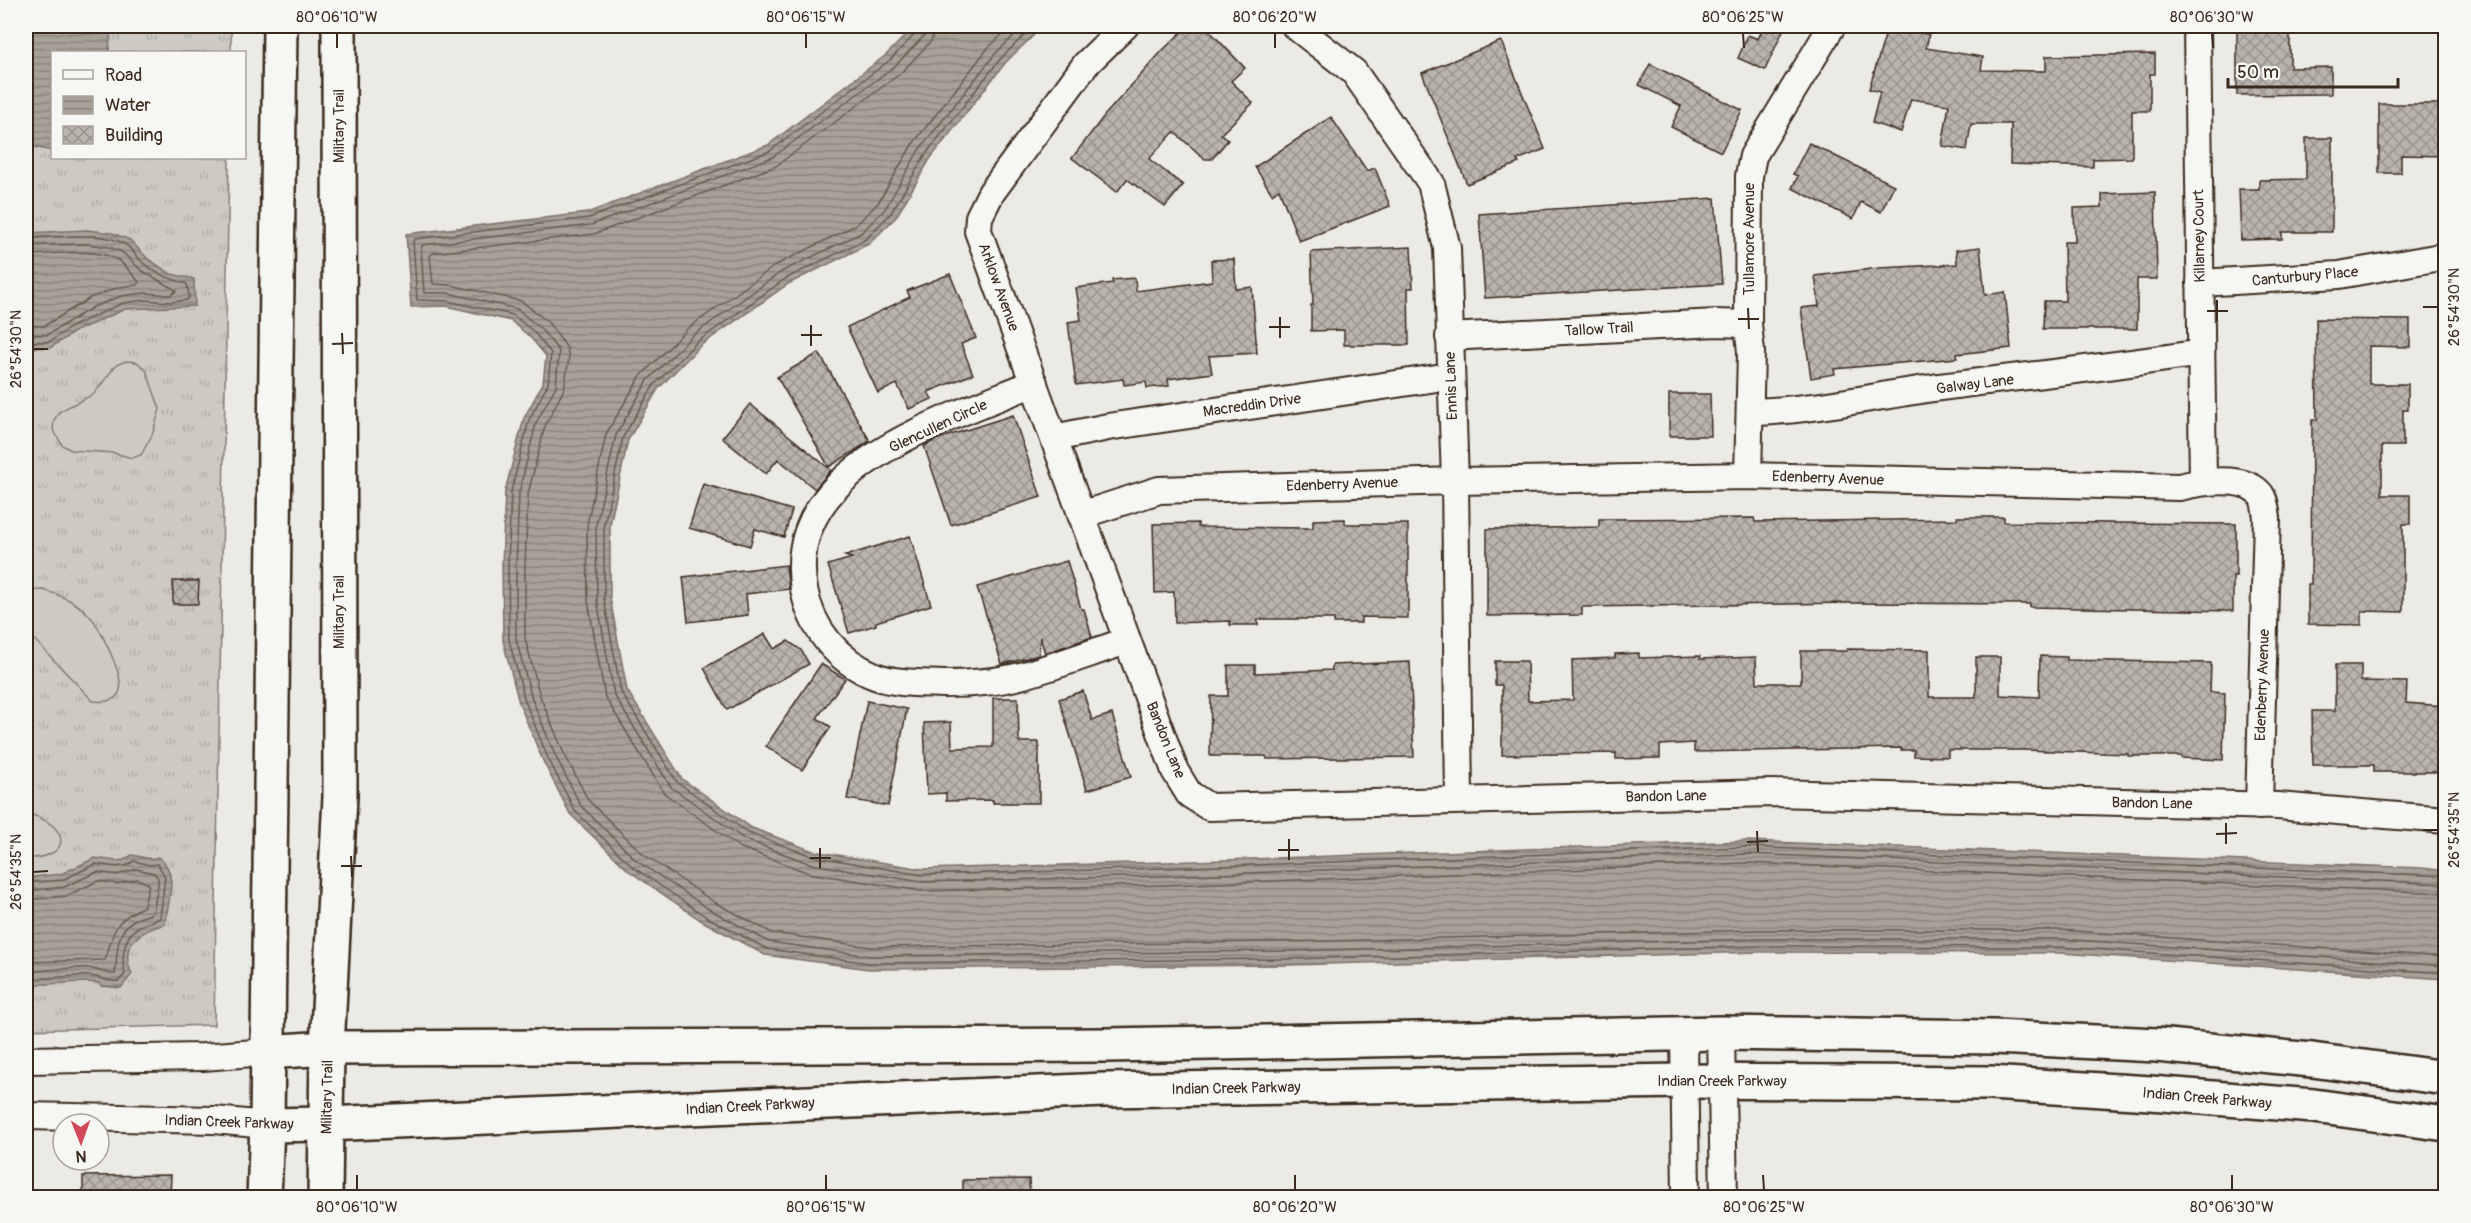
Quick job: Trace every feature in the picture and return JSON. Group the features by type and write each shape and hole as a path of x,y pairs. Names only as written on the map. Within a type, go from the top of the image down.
{"street":[{"path":"264,1197 267,1125 280,26"},
{"name":"Military Trail","path":"325,1197 327,1048 340,797 339,26"},
{"name":"Arklow Avenue","path":"1081,515 978,231 979,217 991,193 1086,64 1125,26"},
{"name":"Ennis Lane","path":"1295,26 1354,72 1431,183 1447,248 1455,481 1459,800"},
{"name":"Tullamore Avenue","path":"1748,476 1751,352 1748,324 1749,176 1753,156 1832,26"},
{"name":"Killarney Court","path":"2196,26 2203,482"},
{"name":"Canturbury Place","path":"2200,283 2339,275 2445,256"},
{"name":"Tallow Trail","path":"1449,337 1716,323 1748,324"},
{"name":"Galway Lane","path":"1750,412 1779,411 2201,353"},
{"name":"Macreddin Drive","path":"1054,438 1119,425 1450,376"},
{"name":"Glencullen Circle","path":"1034,383 918,432 871,458 840,483 814,514 804,542 802,580 808,608 825,641 848,661 876,677 911,683 971,684 1022,676 1127,641"},
{"name":"Edenberry Avenue","path":"1081,515 1159,490 1455,481 1748,476 2179,488 2203,482 2247,483 2262,496 2267,518 2259,806"},
{"name":"Bandon Lane","path":"1081,515 1175,771 1189,794 1209,807 1772,794 2259,806 2445,820"},
{"path":"1684,1033 1686,1197"},
{"path":"26,1060 203,1057 327,1048 1095,1045 1721,1033 1994,1037 2157,1045 2312,1060 2445,1078"},
{"path":"1721,1033 1720,1081 1724,1197"},
{"name":"Indian Creek Parkway","path":"26,1116 214,1120 267,1125 326,1124 1104,1090 1720,1081 1990,1083 2314,1106 2445,1124"}],"green space":[{"path":"26,26 231,26 231,51 51,51 51,159 229,159 214,1025 26,1030"},
{"path":"126,361 137,362 146,370 160,409 152,435 141,455 132,458 114,453 71,450 62,445 53,429 54,420 60,411 94,394 116,365"},
{"path":"43,590 73,602 83,609 95,623 111,654 120,680 120,688 114,699 93,701 26,631 26,591"},
{"path":"26,812 48,822 55,828 61,839 57,850 45,856 26,858"}],"water":[{"path":"26,26 111,26 109,51 51,51 51,151 26,145"},
{"path":"915,26 1043,26 1006,62 930,159 896,217 869,244 788,284 700,346 658,389 628,440 610,525 610,598 627,690 682,779 752,828 813,851 922,869 1747,841 2422,868 2445,871 2445,979 2060,953 1760,952 1289,965 869,969 765,955 702,921 629,871 570,814 543,761 519,703 503,641 502,565 505,491 524,418 543,383 546,356 530,337 511,321 446,306 411,307 406,234 587,213 768,145 886,55"},
{"path":"87,230 112,233 130,240 148,259 171,274 194,279 195,306 125,309 76,331 50,348 26,347 26,233"},
{"path":"132,855 151,859 158,857 169,871 171,888 165,924 147,931 134,940 128,955 128,964 132,974 121,988 101,986 99,983 90,982 26,984 26,878 61,874 95,858 116,861 124,860"},
{"path":"1859,1193 1941,1197 1806,1197 1820,1194"}],"building":[{"path":"1188,26 1205,26 1245,68 1231,81 1253,103 1221,134 1228,140 1212,159 1205,159 1174,132 1149,159 1183,185 1165,207 1127,179 1117,192 1072,158 1104,116 1163,50"},
{"path":"1764,26 1785,26 1765,70 1738,58 1748,35 1758,39"},
{"path":"1888,26 1897,26 1929,35 1926,48 1983,57 1981,70 2046,71 2046,56 2155,54 2155,74 2150,74 2150,111 2132,111 2132,158 2093,159 2093,167 2010,164 2011,124 1971,124 1967,150 1942,146 1949,105 1911,99 1901,132 1872,123 1880,92 1869,89"},
{"path":"2237,26 2290,26 2290,68 2331,67 2331,94 2237,95"},
{"path":"1501,41 1545,149 1517,160 1519,163 1467,184 1422,73"},
{"path":"1650,64 1742,110 1721,152 1671,127 1681,106 1639,85"},
{"path":"2379,104 2445,104 2445,156 2401,155 2401,173 2379,173"},
{"path":"1331,117 1367,171 1375,168 1390,206 1299,241 1279,189 1272,194 1255,167"},
{"path":"2306,138 2332,138 2332,232 2282,232 2282,239 2241,240 2239,189 2259,189 2259,180 2306,179"},
{"path":"1809,143 1894,185 1881,212 1861,202 1853,219 1792,188 1798,176 1793,174"},
{"path":"2155,192 2157,279 2137,279 2137,329 2043,329 2044,301 2065,301 2064,242 2075,242 2074,208 2102,207 2102,194"},
{"path":"1715,198 1722,284 1485,298 1479,214"},
{"path":"1411,247 1413,288 1408,288 1409,345 1344,345 1344,330 1311,331 1311,305 1313,305 1311,252"},
{"path":"1980,247 1985,295 2005,292 2011,348 1957,354 1957,358 1834,369 1835,374 1811,378 1801,308 1819,306 1815,276 1879,268 1957,264 1956,250"},
{"path":"1234,259 1236,289 1252,287 1257,353 1209,356 1212,373 1168,379 1169,386 1147,388 1146,382 1124,385 1123,379 1076,385 1068,322 1081,320 1076,288 1113,283 1112,280 1135,278 1136,291 1212,281 1211,260"},
{"path":"950,274 976,338 961,344 973,374 928,392 932,399 909,409 897,384 878,393 847,327 910,297 907,291"},
{"path":"2316,319 2410,320 2410,347 2369,346 2369,384 2408,384 2408,410 2403,410 2403,446 2382,446 2382,495 2410,495 2410,524 2403,524 2403,612 2362,611 2362,625 2308,624 2308,584 2311,584 2312,420 2317,420"},
{"path":"819,353 870,441 829,467 777,377"},
{"path":"1669,394 1710,394 1711,436 1669,436"},
{"path":"750,404 831,470 815,489 778,459 766,474 722,438"},
{"path":"1013,415 1041,497 951,525 924,446 938,439"},
{"path":"703,484 792,510 784,537 755,529 750,546 689,528"},
{"path":"1957,517 2004,517 2004,522 2236,524 2233,611 2030,607 2030,604 1849,603 1582,607 1582,615 1487,616 1487,529 1599,527 1599,519 1754,518 1755,522 1957,519"},
{"path":"1345,519 1345,524 1408,524 1408,618 1361,617 1361,623 1334,623 1334,619 1258,619 1258,625 1230,625 1230,621 1175,623 1174,592 1155,593 1153,524 1198,523 1198,527 1313,528 1313,520"},
{"path":"910,536 931,605 849,633 828,565 852,558 845,556"},
{"path":"1067,561 1092,637 1045,653 1040,637 1039,655 1002,664 977,587"},
{"path":"786,565 789,589 746,594 748,615 688,622 683,577"},
{"path":"173,581 199,581 198,604 173,604"},
{"path":"765,634 774,649 788,641 801,650 809,664 727,710 704,668"},
{"path":"1847,649 1929,650 1929,697 1976,697 1976,657 2000,657 2000,695 2039,697 2040,656 2067,657 2067,660 2211,663 2210,692 2225,693 2223,760 2181,758 2181,756 2128,756 2128,754 2024,750 1948,750 1948,757 1914,756 1914,750 1901,750 1901,748 1694,752 1694,743 1660,745 1660,758 1616,759 1616,753 1502,755 1502,685 1495,685 1495,661 1527,661 1528,701 1573,700 1572,660 1615,658 1615,654 1639,653 1639,658 1756,657 1757,683 1801,683 1801,651 1847,651"},
{"path":"1410,662 1414,757 1267,759 1266,756 1210,756 1211,696 1228,696 1228,665 1255,665 1255,673 1332,670 1332,665"},
{"path":"821,664 845,679 817,718 831,727 802,770 766,746"},
{"path":"2335,665 2361,665 2361,681 2407,682 2406,703 2445,706 2445,772 2374,772 2374,765 2313,765 2312,711 2335,711"},
{"path":"1083,691 1092,720 1112,714 1131,777 1087,790 1059,699"},
{"path":"993,698 1018,698 1019,742 1039,742 1039,803 993,803 993,800 946,801 946,793 927,794 924,723 951,722 952,748 993,747"},
{"path":"867,701 907,709 888,806 847,799"},
{"path":"171,1175 170,1197 83,1197 83,1176"},
{"path":"1029,1179 1030,1197 963,1197 963,1180"}]}
